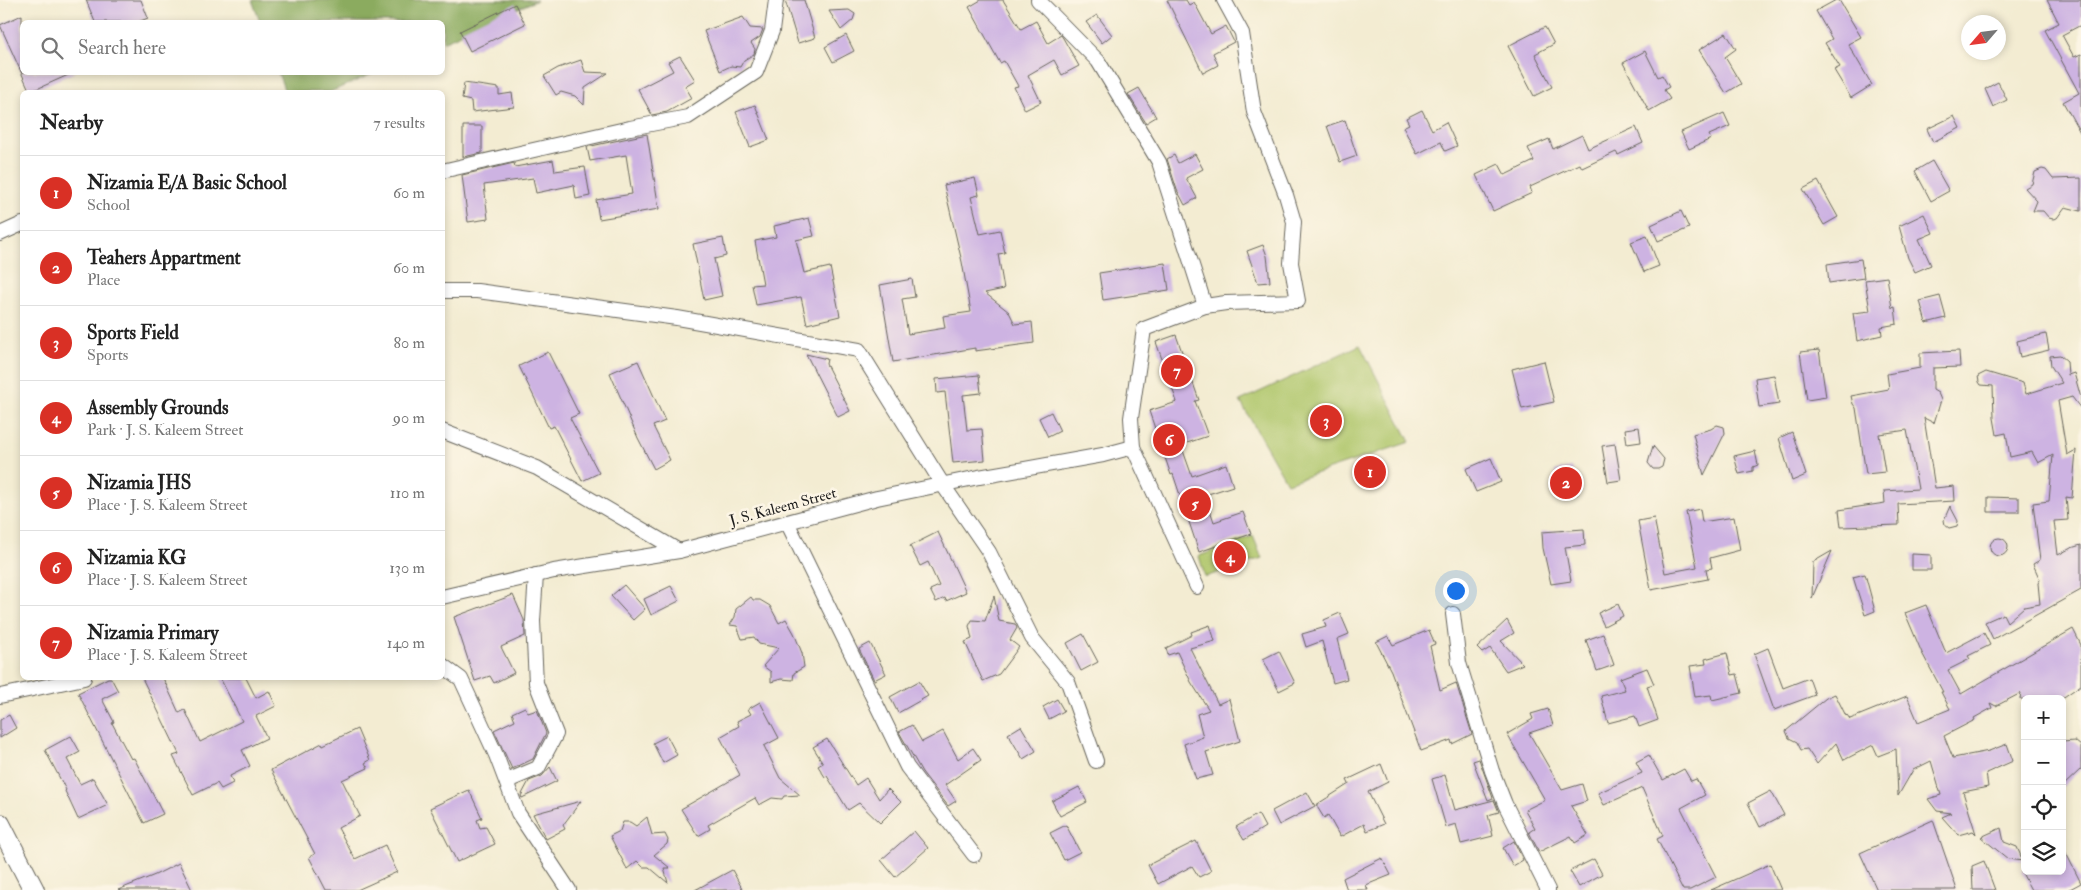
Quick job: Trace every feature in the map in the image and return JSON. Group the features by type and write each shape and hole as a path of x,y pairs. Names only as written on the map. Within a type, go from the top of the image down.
{"main road":[{"path":"0,824 34,890"}],"street":[{"path":"445,170 630,128 688,117 756,72 772,32 776,0"},
{"path":"1038,0 1098,60 1159,162 1205,306"},
{"path":"1197,587 1133,447 1132,418 1144,328 1205,306 1226,303 1298,301 1291,264 1294,222 1286,194 1254,112 1242,33 1224,0"},
{"path":"0,234 20,225"},
{"path":"445,290 477,291 677,318 859,350 943,485 989,552 1032,638 1068,682 1096,761"},
{"path":"445,432 538,468 679,552"},
{"name":"J. S. Kaleem Street","path":"445,595 536,575 679,552 877,498 1103,455 1133,447"},
{"path":"787,522 907,766 974,855"},
{"path":"507,781 538,768 556,734 536,683 534,621 536,575"},
{"path":"1453,614 1459,663 1492,771 1505,804 1548,890"},
{"path":"445,667 460,679 507,781 518,813 569,890"},
{"path":"0,696 75,680"}],"green space":[{"path":"252,0 537,0 445,41 445,20 259,20"},
{"path":"279,75 370,75 335,90 284,90"},
{"path":"1360,345 1410,442 1287,483 1240,401"},
{"path":"1253,536 1262,558 1205,577 1199,556"}],"building":[{"path":"86,0 141,0 148,18 143,20 94,20"},
{"path":"785,0 804,0 815,38 798,43"},
{"path":"981,0 1003,0 1021,29 1036,21 1048,43 1061,35 1079,66 1062,75 1054,60 1028,75 1041,102 1025,110 1014,87 1018,86 1004,61 1000,63 969,7"},
{"path":"1167,0 1186,0 1189,5 1194,2 1211,34 1226,26 1234,42 1213,53 1218,65 1203,73"},
{"path":"1839,0 1861,37 1848,44 1872,85 1851,98 1834,70 1840,67 1825,43 1832,39 1816,11"},
{"path":"2047,0 2081,0 2081,25 2062,35 2074,57 2081,54 2081,134 2063,102 2079,93 2045,30 2059,23"},
{"path":"515,4 525,24 470,51 460,31"},
{"path":"849,10 855,14 853,20 841,30 829,11"},
{"path":"22,15 22,20 20,20 20,70 0,25"},
{"path":"1097,15 1112,35 1102,43 1086,22"},
{"path":"743,17 750,28 763,29 760,37 751,43 755,49 754,54 744,60 740,67 731,66 720,71 704,31"},
{"path":"1545,27 1554,44 1535,54 1552,87 1534,96 1508,46"},
{"path":"1726,33 1736,49 1725,57 1741,84 1726,93 1699,50"},
{"path":"846,35 854,51 833,62 825,47"},
{"path":"1645,51 1658,77 1662,75 1669,87 1664,90 1670,99 1649,111 1623,63"},
{"path":"680,56 695,80 685,86 692,98 667,112 652,115 638,89 673,71 668,62"},
{"path":"581,60 585,72 608,73 585,88 584,105 575,96 561,92 556,95 544,76 558,68"},
{"path":"22,75 68,75 34,90 29,90"},
{"path":"1998,82 2007,100 1993,107 1985,89"},
{"path":"464,83 499,88 499,95 512,93 514,107 472,112 471,101 462,99"},
{"path":"1139,88 1156,117 1146,123 1128,94"},
{"path":"755,105 769,140 750,147 736,112"},
{"path":"1422,110 1432,130 1446,122 1457,146 1445,151 1441,142 1417,154 1403,127 1409,124 1406,118"},
{"path":"1724,113 1730,126 1709,135 1711,139 1689,149 1681,132"},
{"path":"1954,116 1960,128 1933,142 1927,129"},
{"path":"1345,120 1357,156 1340,162 1327,126"},
{"path":"463,126 482,126 482,153 463,157"},
{"path":"1636,127 1643,143 1618,155 1616,152 1582,168 1580,164 1530,187 1532,193 1493,211 1476,175 1499,164 1505,175 1534,161 1528,148 1549,139 1553,149 1582,135 1588,149"},
{"path":"647,134 659,209 599,219 596,200 632,194 626,155 590,161 587,147"},
{"path":"1195,154 1203,169 1186,178 1197,198 1185,205 1177,190 1167,159 1174,155 1178,163"},
{"path":"553,160 555,171 585,167 590,196 576,199 574,185 536,193 533,178 484,185 488,219 468,222 462,175 514,163 515,167"},
{"path":"1932,161 1949,191 1931,201 1915,171"},
{"path":"2042,169 2046,170 2053,179 2081,178 2081,211 2065,207 2057,218 2053,219 2049,218 2043,211 2033,211 2037,201 2025,188 2032,184 2035,172"},
{"path":"975,178 979,195 971,197 980,234 1000,230 1005,253 998,254 1004,289 985,293 1009,312 1015,324 1032,322 1034,343 975,351 975,348 893,362 880,285 912,279 915,297 902,299 908,334 945,328 943,316 971,312 962,262 944,185"},
{"path":"1818,181 1838,217 1824,225 1803,189"},
{"path":"1681,211 1689,228 1658,241 1651,225"},
{"path":"1924,214 1933,233 1919,239 1931,265 1915,272 1908,258 1899,226"},
{"path":"809,218 814,236 796,240 804,273 830,267 840,316 807,324 801,297 756,305 752,285 763,284 755,241 776,237 774,226"},
{"path":"1647,236 1659,266 1644,272 1631,242"},
{"path":"723,238 726,256 714,259 722,296 704,300 693,244"},
{"path":"1263,245 1267,256 1270,282 1258,283 1247,251"},
{"path":"1861,259 1864,278 1829,283 1827,264"},
{"path":"1165,263 1169,290 1103,300 1099,273"},
{"path":"1887,277 1892,308 1895,307 1897,324 1881,327 1882,335 1857,341 1853,313 1870,311 1865,280"},
{"path":"1940,296 1946,318 1926,323 1920,301"},
{"path":"2046,334 2049,350 2020,357 2017,341"},
{"path":"1176,335 1199,400 1195,401 1208,436 1181,445 1192,476 1226,464 1233,486 1205,495 1214,522 1243,512 1251,534 1199,552 1173,474 1171,475 1149,411 1177,402 1156,342"},
{"path":"1819,350 1826,397 1807,400 1800,352"},
{"path":"1959,351 1960,367 1933,368 1933,390 1938,393 1941,400 1934,423 1924,418 1935,488 1954,486 1955,501 1898,504 1899,525 1841,527 1839,510 1885,503 1884,491 1918,489 1907,430 1879,434 1885,472 1866,474 1856,408 1851,396 1889,389 1887,374 1920,368 1920,353"},
{"path":"548,352 579,414 570,418 599,473 582,481 554,426 549,428 519,366"},
{"path":"806,354 827,359 826,364 850,411 838,417"},
{"path":"2060,355 2067,361 2068,375 2074,373 2081,398 2081,409 2072,397 2058,401 2067,455 2076,450 2072,498 2066,497 2068,520 2054,521 2058,555 2081,545 2081,590 1993,639 1985,622 2003,614 2007,622 2024,607 2040,604 2038,583 2040,580 2033,564 2040,560 2033,503 2049,501 2053,455 2038,463 2032,452 2010,457 2006,433 1997,435 1994,418 1993,386 1981,385 1978,376 1986,372 2023,383 2026,394 2062,383 2051,366 2050,356"},
{"path":"638,361 665,421 653,426 670,460 654,469 638,438 610,373"},
{"path":"1544,361 1554,402 1522,409 1512,369"},
{"path":"979,375 981,393 963,395 967,430 982,429 985,460 953,463 945,392 937,393 936,379"},
{"path":"1774,375 1779,404 1759,407 1755,378"},
{"path":"1051,412 1060,431 1048,437 1039,418"},
{"path":"1717,425 1724,427 1725,433 1704,475 1693,434 1711,429"},
{"path":"1639,427 1641,442 1627,444 1625,429"},
{"path":"1792,432 1806,475 1792,481 1779,438"},
{"path":"1615,444 1621,480 1608,482 1602,446"},
{"path":"1653,446 1664,459 1662,467 1658,469 1653,469 1648,463"},
{"path":"1755,451 1758,465 1753,467 1753,471 1739,474 1734,456"},
{"path":"1491,458 1501,482 1476,492 1466,469"},
{"path":"1572,467 1578,494 1561,498 1555,471"},
{"path":"1988,497 2019,498 2019,512 1988,512"},
{"path":"1950,506 1958,521 1957,526 1949,528 1945,525 1944,520"},
{"path":"1700,509 1702,522 1734,517 1740,550 1710,558 1712,568 1706,569 1708,579 1651,590 1638,521 1654,518 1665,573 1697,567 1686,512"},
{"path":"1584,529 1585,545 1565,547 1571,581 1551,584 1543,548 1542,532"},
{"path":"938,532 966,592 946,601 945,598 936,602 930,590 939,586 928,562 920,566 910,546"},
{"path":"1999,538 2005,541 2008,547 2005,553 1999,556 1993,553 1990,547 1993,541"},
{"path":"1832,551 1812,598 1813,562"},
{"path":"1912,554 1931,555 1931,570 1912,570"},
{"path":"1865,574 1875,611 1865,615 1853,577"},
{"path":"624,585 645,609 633,620 611,596"},
{"path":"671,586 679,601 651,615 644,599"},
{"path":"513,595 524,620 525,636 501,647 514,673 494,683 490,676 475,681 454,617"},
{"path":"994,596 999,621 1015,624 1017,628 1010,640 1019,647 999,674 983,681 965,642 972,639 969,626 972,620 985,621"},
{"path":"751,597 753,600 760,600 770,606 779,623 786,619 794,633 802,653 804,667 794,673 793,680 781,679 771,682 771,672 763,666 779,648 759,644 754,637 742,639 737,626 730,625 735,617 736,609"},
{"path":"1618,604 1623,616 1604,626 1598,613"},
{"path":"1926,605 1946,653 1984,633 1990,645 1968,656 1970,659 1948,670 1961,694 2073,629 2081,645 2081,685 2066,696 2021,695 2020,699 2021,693 1996,706 1990,703 1992,708 1974,718 1975,720 1944,736 1953,758 1989,751 2007,744 2013,761 1986,773 1988,787 1963,792 1976,834 1973,831 1958,835 1942,817 1951,813 1937,811 1928,799 1941,795 1931,761 1913,770 1898,796 1896,749 1878,756 1873,745 1844,760 1836,743 1817,764 1807,749 1801,750 1797,742 1789,738 1786,731 1826,698 1835,694 1846,716 1850,719 1907,696 1918,722 1950,709 1922,653 1905,613"},
{"path":"1340,613 1349,634 1337,639 1347,679 1333,683 1322,641 1306,647 1302,634 1326,627 1324,620"},
{"path":"1507,620 1514,633 1501,641 1523,664 1506,671 1490,648 1482,653 1477,648"},
{"path":"1210,625 1215,641 1190,648 1218,704 1229,699 1240,741 1206,752 1213,775 1196,779 1184,744 1203,737 1197,714 1209,710 1191,682 1177,652 1168,655 1166,648 1192,635 1191,632"},
{"path":"1429,630 1435,644 1430,646 1440,690 1456,683 1472,734 1452,744 1451,740 1421,751 1391,671 1376,642 1388,636 1393,645"},
{"path":"1083,634 1098,662 1081,671 1067,643"},
{"path":"1603,634 1614,665 1597,671 1586,640"},
{"path":"870,643 886,674 874,680 859,649"},
{"path":"1768,648 1783,688 1809,678 1815,695 1774,710 1754,654"},
{"path":"1279,651 1295,683 1279,691 1263,659"},
{"path":"1727,653 1732,675 1737,674 1742,693 1712,700 1711,695 1695,697 1690,666 1706,664 1705,659"},
{"path":"1647,668 1654,684 1647,686 1658,720 1639,727 1635,716 1608,723 1601,696 1625,690 1620,678"},
{"path":"104,680 112,680 118,691 102,699 131,759 134,758 163,814 144,823 78,693"},
{"path":"143,680 164,680 179,713 185,710 200,742 242,721 221,680 247,680 256,698 269,691 276,706 256,716 267,738 242,750 250,766 230,776 233,783 221,789 217,783 193,795 173,756 179,754"},
{"path":"919,681 928,696 898,713 890,697"},
{"path":"1057,699 1064,711 1049,719 1043,707"},
{"path":"760,702 779,738 764,746 780,778 800,795 784,796 782,799 772,798 759,805 755,798 708,825 710,829 698,836 681,809 740,775 720,737 739,726 737,721 751,714 748,709"},
{"path":"525,707 528,713 537,710 546,733 533,759 512,769 494,730 515,720 512,713"},
{"path":"1548,709 1553,725 1529,733 1562,790 1582,784 1587,801 1571,806 1588,835 1575,843 1571,836 1539,852 1529,832 1535,828 1525,810 1545,800 1507,734 1533,719 1531,714"},
{"path":"9,715 16,728 0,738 0,720"},
{"path":"912,725 922,742 943,731 958,759 973,748 981,760 945,785 956,801 948,806 922,772 899,732"},
{"path":"1021,726 1036,751 1023,759 1008,734"},
{"path":"357,729 370,760 365,763 368,768 342,780 360,816 338,828 355,859 385,845 397,872 357,890 326,890 309,857 315,854 271,770 322,743 323,745"},
{"path":"71,736 80,752 67,759 80,784 93,778 108,805 78,819 66,790 45,750"},
{"path":"667,736 677,755 663,763 653,743"},
{"path":"827,739 856,785 866,778 879,799 888,789 901,802 880,823 859,803 848,810 827,776 825,777 818,766 823,763 813,747"},
{"path":"2075,741 2081,746 2081,769 2066,783 2066,742"},
{"path":"1649,755 1663,780 1684,769 1691,781 1696,779 1705,795 1681,808 1716,877 1690,890 1683,890 1657,839 1663,836 1642,788 1604,805 1598,793 1642,773 1636,762"},
{"path":"1479,759 1493,798 1488,800 1473,761"},
{"path":"1381,764 1388,782 1368,792 1384,824 1367,831 1364,824 1340,837 1328,815 1324,818 1316,805 1349,784 1347,780"},
{"path":"550,767 557,781 522,798 521,796 529,781 542,776"},
{"path":"1445,775 1455,810 1494,800 1499,812 1488,815 1493,836 1461,844 1456,824 1446,827 1432,779"},
{"path":"1079,787 1087,802 1060,816 1052,801"},
{"path":"469,790 482,818 477,820 480,828 486,827 495,844 457,862 430,808"},
{"path":"1771,791 1784,815 1760,827 1748,803"},
{"path":"1307,792 1315,806 1279,825 1272,811"},
{"path":"581,801 563,825 565,829 546,839 533,814"},
{"path":"1258,814 1265,827 1244,840 1236,827"},
{"path":"647,817 652,835 665,834 668,840 667,844 654,855 670,868 664,868 668,883 649,867 643,867 637,861 627,869 610,836 620,831 623,822 630,822 636,826"},
{"path":"1933,820 1957,890 1877,890 1860,853"},
{"path":"1066,825 1080,852 1064,860 1050,833"},
{"path":"2001,828 2004,842 2017,847 2021,861 2008,859 1981,837"},
{"path":"914,831 928,848 895,877 881,860"},
{"path":"1196,841 1211,871 1199,877 1192,866 1158,884 1148,865"},
{"path":"1514,841 1523,860 1513,866 1503,848"},
{"path":"2066,853 2081,883 2068,890 2031,890 2023,875 2066,875"},
{"path":"1382,858 1391,875 1366,885 1368,890 1347,890 1343,878"},
{"path":"1594,859 1602,874 1579,887 1570,871"},
{"path":"1984,861 1995,890 1973,890 1972,866"},
{"path":"179,863 192,890 118,890 155,875"},
{"path":"1770,864 1781,890 1711,890"},
{"path":"732,870 743,890 695,890"}],"place":[{"name":"Nizamia Primary","path":"1177,371"},
{"name":"Sports Field","path":"1326,421"},
{"name":"Nizamia KG","path":"1169,440"},
{"name":"Nizamia E/A Basic School","path":"1370,472"},
{"name":"Teahers Appartment","path":"1566,483"},
{"name":"Nizamia JHS","path":"1195,504"},
{"name":"Assembly Grounds","path":"1230,557"}]}
